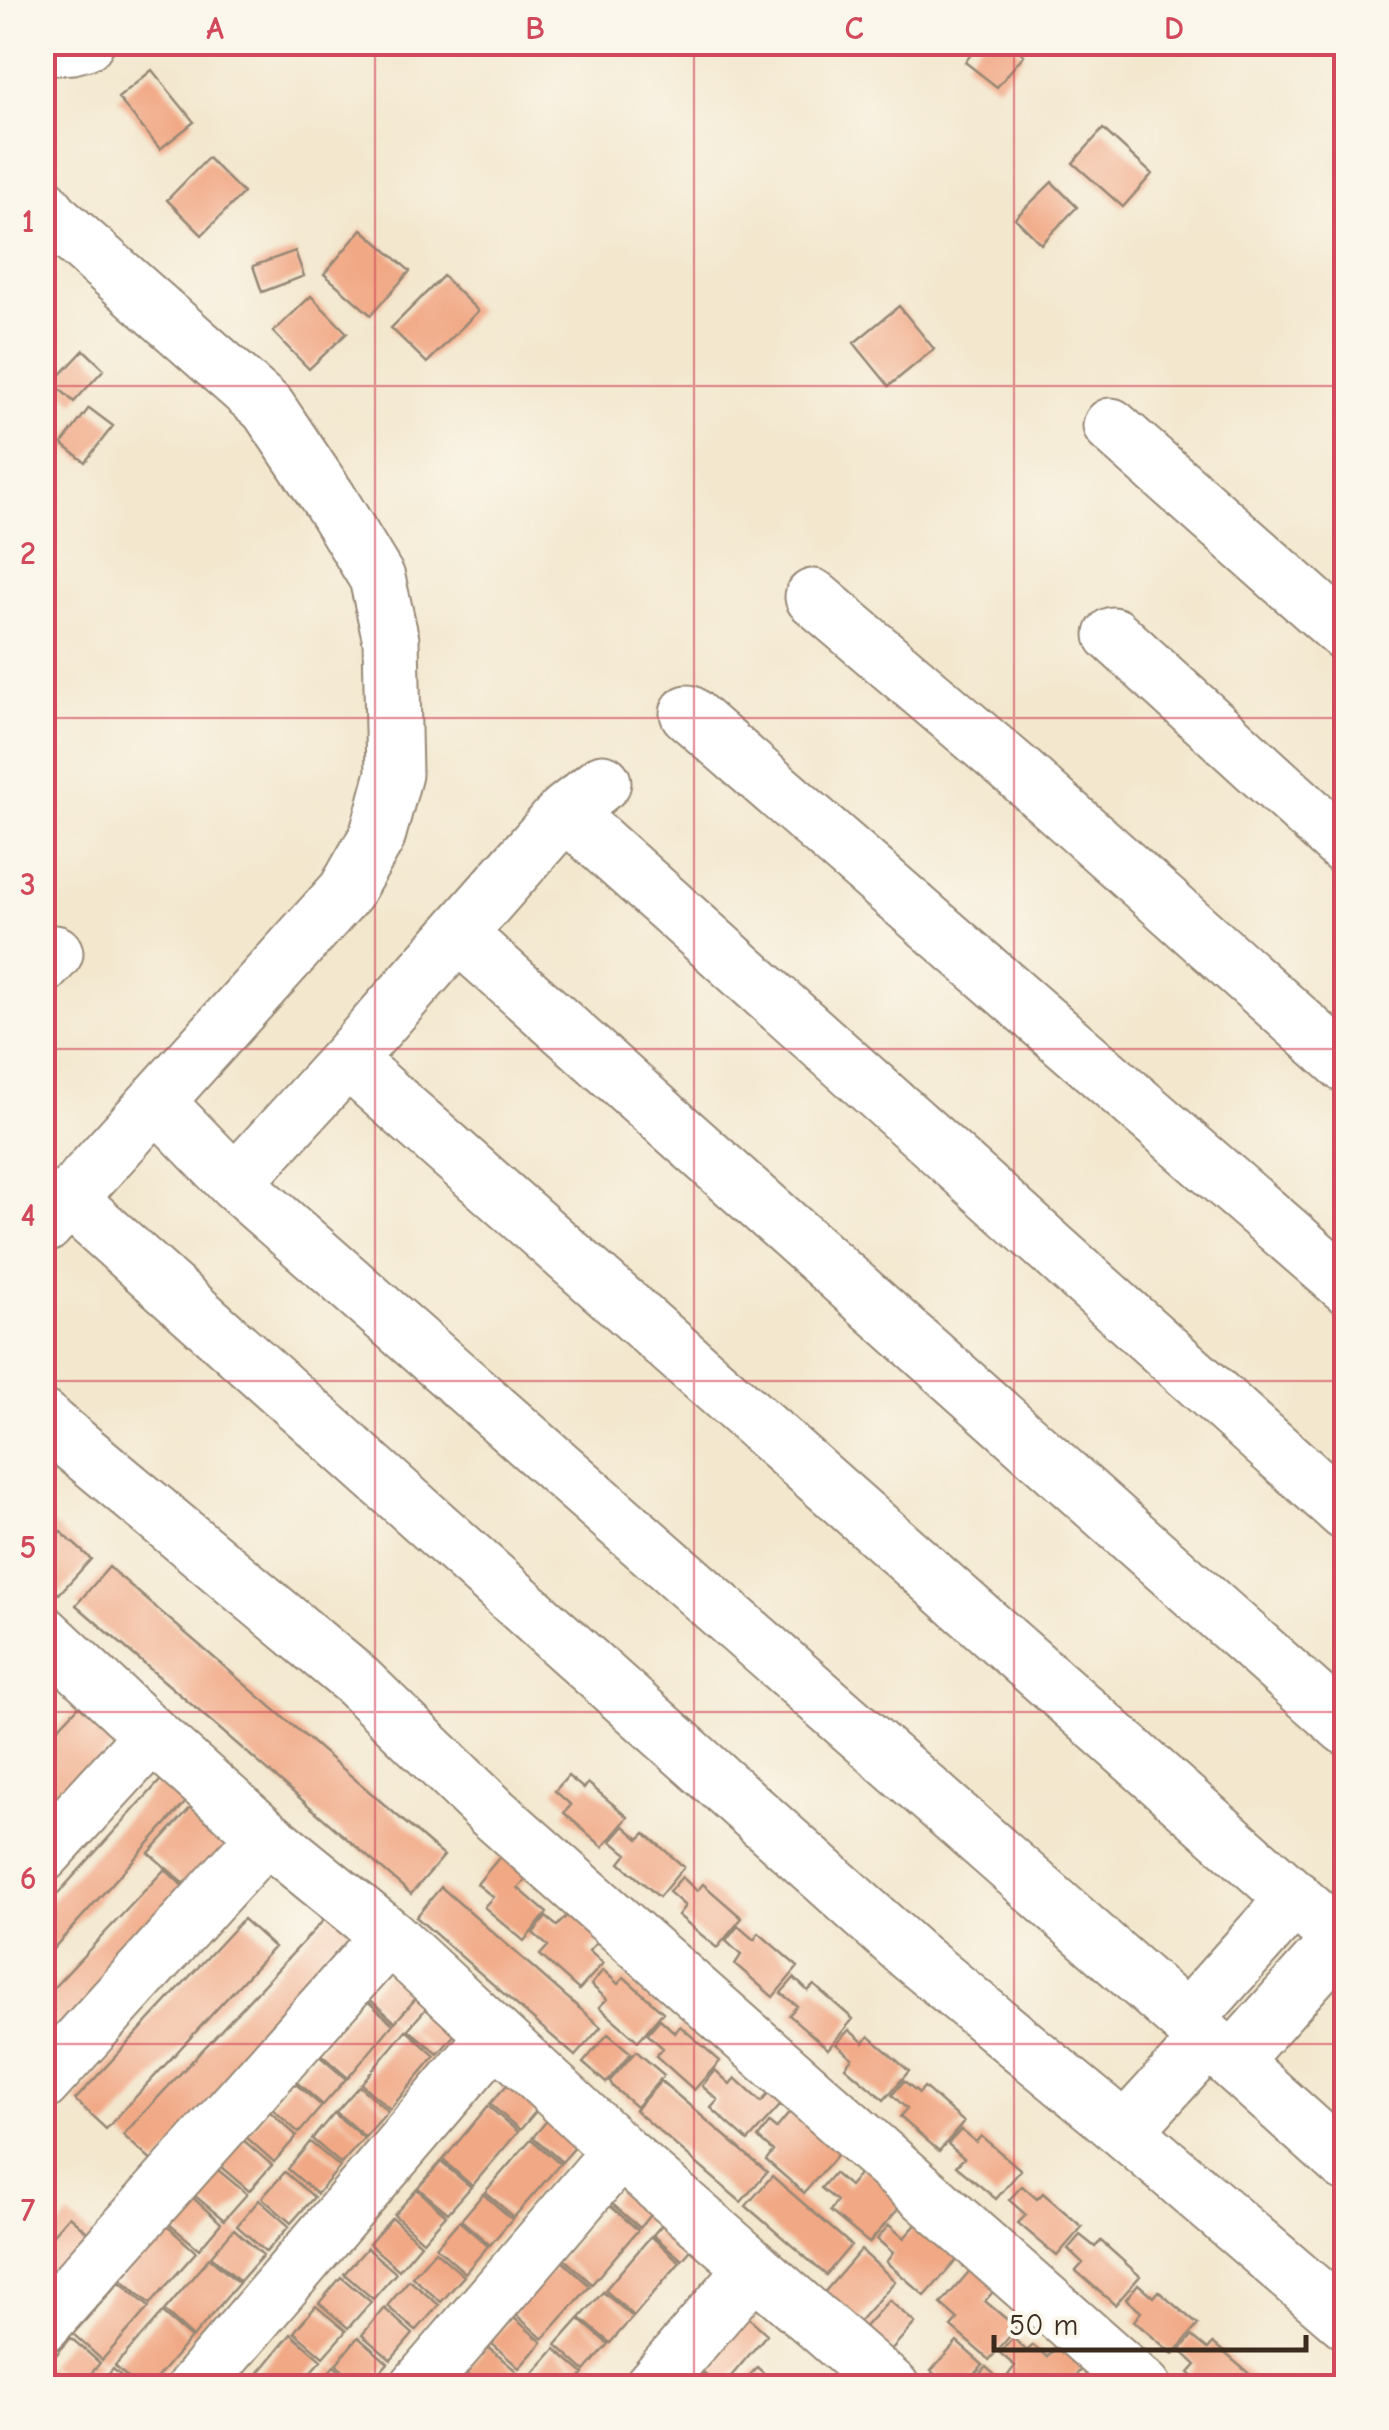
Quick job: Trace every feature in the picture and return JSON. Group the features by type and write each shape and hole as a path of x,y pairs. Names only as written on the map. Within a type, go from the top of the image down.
{"street":[{"path":"42,48 86,42"},
{"path":"42,204 55,220 268,408 329,498 377,578 391,640 394,774 377,837 346,891 56,1213 912,1954 1346,2321"},
{"path":"1110,426 1346,634"},
{"path":"813,596 1017,771 1346,1065"},
{"path":"1113,635 1346,848"},
{"path":"688,713 1346,1284"},
{"path":"235,1184 584,797 1346,1513"},
{"path":"458,934 1346,1727"},
{"path":"347,1060 1329,1918 1125,2131"},
{"path":"172,1118 235,1184 1346,2164"},
{"path":"42,1418 357,1681 493,1813 1144,2388"},
{"path":"42,1632 266,1836 389,1936 873,2381"},
{"path":"42,1855 152,1736"},
{"path":"42,2083 266,1836"},
{"path":"42,2325 389,1936"},
{"path":"194,2388 495,2036"},
{"path":"417,2388 620,2151"},
{"path":"651,2388 754,2268"}],"building":[{"path":"981,42 1009,42 1024,55 997,87 965,62"},
{"path":"152,70 194,122 160,149 118,98"},
{"path":"1103,129 1152,174 1123,207 1073,163"},
{"path":"208,158 243,193 202,235 167,200"},
{"path":"1052,182 1077,207 1041,244 1015,218"},
{"path":"362,229 410,271 371,315 324,274"},
{"path":"295,251 304,276 262,292 253,266"},
{"path":"443,276 478,311 427,363 391,328"},
{"path":"311,296 347,333 309,369 273,332"},
{"path":"899,306 934,349 889,386 854,343"},
{"path":"84,350 104,369 74,402 53,383"},
{"path":"89,408 113,426 85,462 62,444"},
{"path":"42,1515 91,1559 59,1594 42,1579"},
{"path":"109,1567 444,1856 411,1894 76,1605"},
{"path":"81,1704 118,1740 42,1821 42,1745"},
{"path":"169,1771 194,1793 42,1961 42,1911"},
{"path":"568,1776 584,1789 588,1783 628,1817 603,1847 564,1813 571,1805 555,1791"},
{"path":"204,1793 251,1835 197,1895 149,1853"},
{"path":"624,1826 639,1839 645,1833 684,1867 659,1897 620,1863 627,1854 611,1841"},
{"path":"509,1846 535,1869 518,1888 547,1913 524,1941 484,1907 493,1897 477,1884"},
{"path":"165,1869 191,1894 42,2054 42,2000"},
{"path":"682,1877 697,1891 703,1884 742,1918 717,1948 678,1915 685,1906 669,1892"},
{"path":"441,1887 601,2027 575,2056 416,1917"},
{"path":"577,1905 607,1931 589,1951 603,1963 579,1990 540,1955 548,1946 533,1933 546,1917 557,1926"},
{"path":"336,1907 370,1937 157,2166 123,2135"},
{"path":"243,1919 274,1947 106,2129 75,2100"},
{"path":"738,1926 754,1940 759,1933 798,1967 773,1997 735,1964 741,1955 726,1941"},
{"path":"389,1970 418,1996 395,2022 366,1996"},
{"path":"603,1970 618,1984 624,1977 663,2012 638,2041 599,2007 607,1999 591,1985"},
{"path":"794,1978 808,1991 814,1985 853,2019 828,2049 789,2015 797,2006 781,1993"},
{"path":"364,1998 393,2024 348,2078 318,2052"},
{"path":"432,2002 461,2027 438,2054 408,2029"},
{"path":"660,2019 675,2033 680,2026 720,2061 694,2090 656,2056 663,2048 647,2034"},
{"path":"406,2030 435,2056 390,2109 361,2084"},
{"path":"849,2030 864,2043 869,2036 909,2071 884,2100 845,2067 852,2058 836,2044"},
{"path":"608,2034 631,2053 606,2083 583,2063"},
{"path":"636,2051 664,2075 636,2107 610,2081"},
{"path":"317,2054 346,2079 323,2105 294,2080"},
{"path":"715,2070 730,2084 735,2078 761,2102 776,2086 788,2097 748,2141 711,2108 718,2100 702,2086"},
{"path":"513,2078 542,2104 520,2130 490,2104"},
{"path":"292,2081 322,2106 299,2133 270,2107"},
{"path":"661,2081 767,2172 741,2202 635,2110"},
{"path":"904,2081 919,2093 924,2087 964,2122 939,2151 900,2117 907,2109 892,2095"},
{"path":"359,2086 388,2111 365,2137 336,2112"},
{"path":"796,2105 845,2146 804,2193 766,2160 773,2151 758,2138 769,2123 776,2129"},
{"path":"488,2106 518,2132 472,2186 443,2160"},
{"path":"268,2110 297,2136 274,2162 245,2136"},
{"path":"556,2110 585,2136 562,2162 533,2137"},
{"path":"334,2113 364,2138 341,2164 312,2139"},
{"path":"961,2130 976,2142 981,2136 1021,2170 996,2199 956,2166 964,2158 948,2144"},
{"path":"242,2139 272,2165 249,2191 220,2166"},
{"path":"531,2139 560,2164 514,2217 485,2192"},
{"path":"310,2142 340,2167 317,2194 288,2169"},
{"path":"441,2162 471,2187 448,2213 418,2188"},
{"path":"865,2167 905,2201 869,2243 830,2211 837,2201 821,2188 834,2173 849,2186"},
{"path":"217,2169 247,2194 224,2220 194,2195"},
{"path":"285,2172 314,2197 291,2223 262,2198"},
{"path":"633,2176 662,2202 640,2228 610,2202"},
{"path":"772,2176 851,2245 826,2275 746,2206"},
{"path":"1022,2186 1037,2199 1043,2193 1082,2227 1057,2256 1018,2223 1026,2215 1009,2200"},
{"path":"417,2189 446,2215 423,2241 394,2215"},
{"path":"483,2194 512,2219 490,2245 461,2220"},
{"path":"192,2197 221,2223 199,2249 169,2224"},
{"path":"259,2200 289,2226 266,2252 237,2226"},
{"path":"609,2205 638,2230 592,2284 563,2258"},
{"path":"676,2209 705,2234 682,2260 653,2235"},
{"path":"69,2216 95,2239 42,2291 42,2247"},
{"path":"392,2218 421,2244 399,2270 369,2244"},
{"path":"921,2219 962,2254 925,2296 886,2262 893,2253 877,2239 889,2225 904,2238"},
{"path":"459,2221 488,2246 465,2273 436,2247"},
{"path":"167,2226 196,2252 150,2304 121,2279"},
{"path":"234,2229 263,2255 240,2281 211,2256"},
{"path":"1080,2235 1095,2247 1101,2241 1140,2276 1115,2305 1076,2271 1083,2263 1068,2249"},
{"path":"651,2236 680,2262 634,2316 605,2290"},
{"path":"367,2248 396,2273 373,2299 344,2274"},
{"path":"861,2250 895,2281 856,2325 822,2295"},
{"path":"435,2251 464,2276 441,2302 412,2277"},
{"path":"209,2258 239,2283 193,2337 164,2311"},
{"path":"981,2258 1004,2279 985,2301 1017,2328 989,2360 951,2327 958,2319 941,2304"},
{"path":"561,2260 590,2286 543,2339 514,2313"},
{"path":"341,2277 371,2302 348,2328 319,2303"},
{"path":"409,2280 439,2305 416,2331 387,2306"},
{"path":"120,2282 149,2307 102,2360 73,2334"},
{"path":"1138,2284 1153,2297 1158,2291 1198,2325 1173,2354 1134,2321 1141,2312 1126,2299"},
{"path":"603,2292 633,2317 610,2343 580,2318"},
{"path":"889,2300 915,2323 889,2352 863,2329"},
{"path":"316,2306 346,2331 323,2357 294,2332"},
{"path":"384,2308 413,2334 391,2360 362,2335"},
{"path":"738,2308 767,2334 721,2388 692,2362"},
{"path":"162,2313 191,2338 148,2388 139,2388 115,2366"},
{"path":"512,2316 542,2342 519,2368 490,2342"},
{"path":"579,2319 608,2344 585,2371 556,2345"},
{"path":"1069,2333 1093,2355 1065,2388 1023,2388 1008,2375 1015,2366 1000,2353 1013,2338 1027,2351 1033,2345 1047,2357"},
{"path":"291,2334 321,2360 296,2388 246,2388"},
{"path":"1192,2336 1208,2349 1213,2343 1253,2377 1248,2383 1253,2388 1206,2388 1189,2373 1196,2365 1180,2350"},
{"path":"358,2337 388,2363 366,2388 336,2364"},
{"path":"71,2338 100,2363 79,2388 48,2364"},
{"path":"957,2342 983,2365 963,2388 950,2388 931,2371"},
{"path":"487,2346 516,2371 502,2388 482,2388 464,2372"},
{"path":"555,2349 584,2374 573,2388 547,2388 532,2375"},
{"path":"690,2364 718,2388 670,2388"},
{"path":"334,2366 359,2388 315,2388"},
{"path":"46,2367 70,2388 42,2388 42,2371"},
{"path":"757,2367 780,2388 739,2388"},
{"path":"986,2367 1009,2388 968,2388"},
{"path":"113,2369 134,2388 97,2388"},
{"path":"462,2375 476,2388 451,2388"}]}
